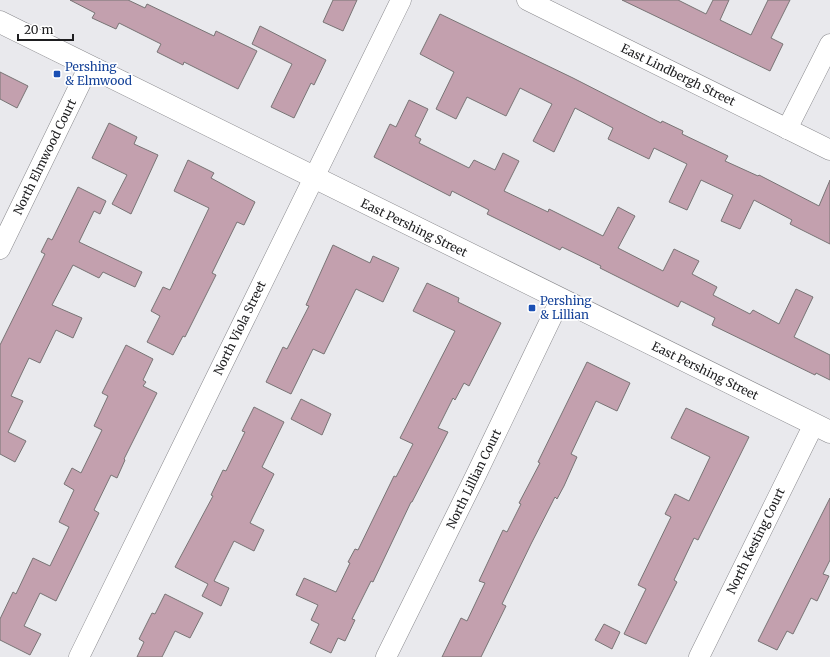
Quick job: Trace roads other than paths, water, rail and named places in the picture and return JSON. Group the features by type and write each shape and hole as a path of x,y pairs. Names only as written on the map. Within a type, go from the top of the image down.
{"street":[{"name":"North Viola Street","path":"78,657 401,0"},
{"name":"East Lindbergh Street","path":"527,0 830,150"},
{"name":"East Pershing Street","path":"0,22 560,300 822,428"},
{"path":"787,129 830,44"},
{"name":"North Elmwood Court","path":"0,249 89,66"},
{"name":"North Lillian Court","path":"386,657 560,300"},
{"name":"North Kesting Court","path":"699,657 822,428"}],"place":[{"name":"Pershing & Elmwood","path":"57,74"},
{"name":"Pershing & Lillian","path":"532,308"}]}
